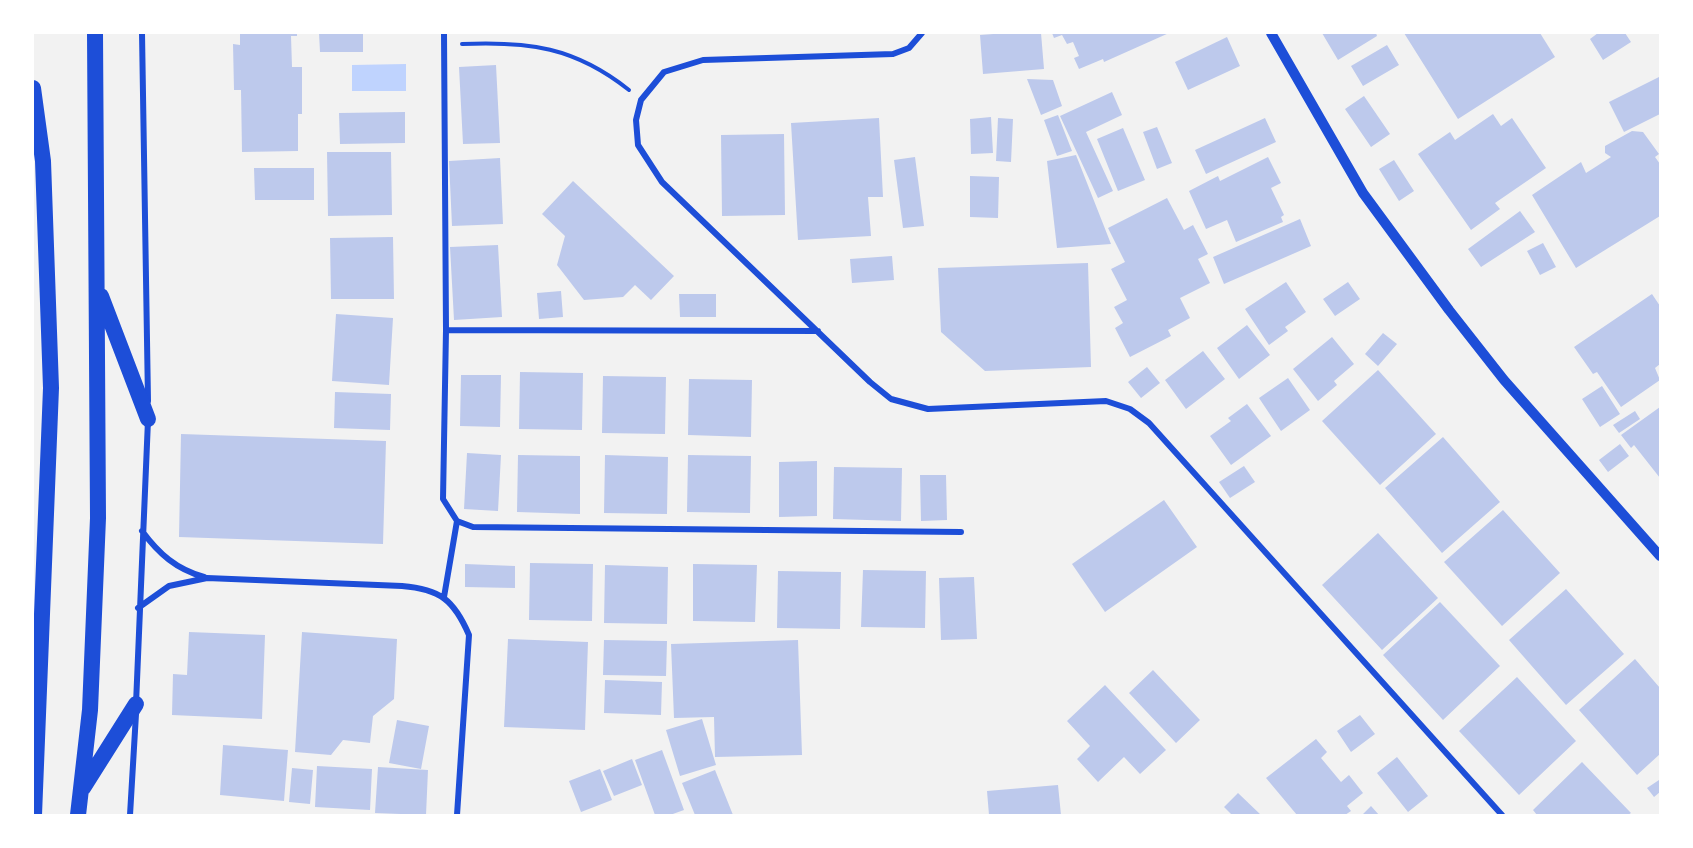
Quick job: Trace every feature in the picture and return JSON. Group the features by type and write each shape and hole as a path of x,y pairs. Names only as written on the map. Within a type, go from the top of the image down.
{"highway":[{"path":"78,815 90,710 98,518 95,33"},
{"path":"33,88 43,161 51,388 34,815"},
{"path":"97,286 148,418"},
{"path":"80,794 136,704"}],"street":[{"path":"130,815 148,418 142,33"},
{"path":"444,33 446,330 443,499 457,521 473,527 961,532"},
{"path":"922,33 909,48 893,54 703,60 664,72 641,100 636,120 638,145 648,164 662,182 891,399 928,409 1106,401 1130,409 1165,440 1502,815"},
{"path":"1271,33 1363,194 1442,301 1504,380 1660,556"},
{"path":"446,330 818,331"},
{"path":"444,597 457,521"},
{"path":"142,531 167,560 183,571 207,578"},
{"path":"138,608 169,586 188,580 207,578 424,587 444,597 460,613 469,635 457,815"}],"path":[{"path":"445,45 510,42 539,46 594,66 641,100"}],"water":[{"path":"406,64 406,91 352,91 352,65"}],"building":[{"path":"240,33 297,33 297,36 291,36 292,67 302,67 302,114 298,114 298,151 242,152 241,90 234,90 233,44 240,45"},
{"path":"319,33 363,33 363,52 320,52"},
{"path":"1041,33 1044,69 983,74 980,35"},
{"path":"1052,33 1169,33 1104,62 1103,59 1079,69 1074,58 1079,56 1073,42 1067,44 1062,35 1054,38"},
{"path":"1322,33 1376,33 1377,36 1338,60"},
{"path":"1404,33 1540,33 1555,57 1458,119"},
{"path":"1598,33 1625,33 1631,42 1603,60 1590,39"},
{"path":"1227,37 1240,66 1188,90 1175,62"},
{"path":"1387,45 1399,65 1363,86 1351,66"},
{"path":"496,65 500,143 463,144 459,67"},
{"path":"1659,77 1660,114 1624,132 1609,102"},
{"path":"1027,79 1053,80 1062,106 1041,115"},
{"path":"1112,92 1122,115 1086,132 1113,191 1098,198 1060,116"},
{"path":"1364,96 1390,134 1371,147 1345,109"},
{"path":"405,112 405,143 340,144 339,113"},
{"path":"1493,114 1501,126 1512,118 1546,168 1495,203 1500,209 1471,230 1418,154 1450,132 1455,140"},
{"path":"1058,115 1072,151 1057,156 1044,120"},
{"path":"991,117 993,153 971,154 970,119"},
{"path":"879,118 883,197 868,197 871,236 798,240 791,123"},
{"path":"998,118 1013,119 1011,162 996,161"},
{"path":"1265,118 1276,142 1206,174 1195,150"},
{"path":"1157,127 1172,163 1157,169 1143,132"},
{"path":"1123,128 1145,180 1118,191 1097,139"},
{"path":"1632,131 1643,132 1659,154 1655,157 1660,164 1660,216 1576,268 1532,195 1581,162 1586,173 1611,157 1605,153 1605,146"},
{"path":"784,134 785,215 722,216 721,135"},
{"path":"327,152 391,152 392,215 328,216"},
{"path":"1076,155 1111,244 1057,248 1047,161"},
{"path":"915,157 924,226 903,228 894,160"},
{"path":"1268,157 1281,183 1271,188 1284,215 1281,217 1283,222 1236,242 1227,220 1206,229 1189,191 1218,176 1220,181"},
{"path":"500,158 503,224 452,226 449,161"},
{"path":"1394,160 1414,191 1399,201 1379,169"},
{"path":"254,168 314,168 314,200 255,200"},
{"path":"970,176 999,177 998,218 970,217"},
{"path":"573,181 674,276 651,300 635,285 623,297 584,300 557,265 565,236 542,214"},
{"path":"1167,198 1184,230 1193,225 1208,254 1198,259 1210,283 1180,298 1190,318 1168,330 1171,336 1130,357 1115,328 1123,323 1114,307 1127,300 1111,269 1125,262 1108,228"},
{"path":"1520,211 1535,232 1481,267 1468,249"},
{"path":"1300,219 1311,246 1224,284 1213,257"},
{"path":"393,237 394,299 331,299 330,238"},
{"path":"1543,243 1556,267 1540,275 1527,251"},
{"path":"498,245 502,317 454,320 450,247"},
{"path":"892,256 894,280 852,283 850,259"},
{"path":"1088,263 1091,367 985,371 941,332 938,268"},
{"path":"1286,282 1306,312 1285,327 1288,331 1269,345 1245,309"},
{"path":"1348,282 1360,299 1335,316 1323,299"},
{"path":"561,291 563,317 539,319 537,293"},
{"path":"679,294 716,294 716,317 680,317"},
{"path":"1652,294 1660,306 1660,364 1655,368 1660,380 1621,407 1597,372 1593,374 1574,347"},
{"path":"336,314 393,318 389,385 332,381"},
{"path":"1247,325 1270,355 1239,379 1217,348"},
{"path":"1383,333 1397,344 1378,366 1365,354"},
{"path":"1332,337 1354,364 1334,381 1337,385 1318,401 1293,369"},
{"path":"1203,351 1225,379 1186,409 1165,380"},
{"path":"1147,367 1160,383 1141,398 1128,382"},
{"path":"1378,370 1436,434 1380,485 1322,421"},
{"path":"520,372 583,373 582,430 519,429"},
{"path":"461,375 501,375 500,427 460,426"},
{"path":"603,376 666,377 665,434 602,433"},
{"path":"1288,378 1310,410 1281,431 1259,398"},
{"path":"689,379 752,380 751,437 688,435"},
{"path":"1602,386 1620,414 1600,427 1582,399"},
{"path":"335,392 391,394 390,430 334,428"},
{"path":"1247,404 1271,436 1231,465 1210,436 1231,421 1228,418"},
{"path":"1660,407 1660,478 1634,445 1631,448 1621,435"},
{"path":"1635,411 1640,419 1619,433 1613,425"},
{"path":"181,434 386,441 383,544 179,537"},
{"path":"1443,437 1500,502 1442,553 1385,488"},
{"path":"1620,444 1629,456 1608,472 1599,460"},
{"path":"467,453 501,455 498,511 464,509"},
{"path":"518,455 580,456 580,514 517,512"},
{"path":"605,455 668,457 667,514 604,513"},
{"path":"688,455 751,456 750,513 687,512"},
{"path":"817,461 817,516 779,517 779,462"},
{"path":"1244,466 1255,482 1230,498 1219,482"},
{"path":"834,467 902,468 901,521 833,519"},
{"path":"920,475 946,475 947,520 921,521"},
{"path":"1164,500 1197,547 1105,612 1072,564"},
{"path":"1503,510 1560,573 1502,626 1444,562"},
{"path":"1378,533 1438,598 1382,650 1322,585"},
{"path":"530,563 593,564 592,621 529,620"},
{"path":"465,564 515,566 515,588 465,587"},
{"path":"693,564 757,565 755,622 693,621"},
{"path":"605,565 668,567 667,624 604,623"},
{"path":"863,570 926,571 925,628 861,627"},
{"path":"778,571 841,572 840,629 777,628"},
{"path":"974,577 977,639 941,640 939,578"},
{"path":"1566,589 1624,654 1566,705 1509,640"},
{"path":"1440,602 1500,666 1443,720 1383,655"},
{"path":"189,632 265,635 262,719 172,715 173,674 187,675"},
{"path":"302,632 397,639 394,699 373,716 370,743 343,740 331,755 295,752"},
{"path":"508,639 588,642 585,730 504,727"},
{"path":"604,640 667,641 666,676 603,675"},
{"path":"798,640 802,755 715,757 714,717 674,718 671,644"},
{"path":"1635,659 1660,688 1660,754 1637,775 1579,710"},
{"path":"1153,670 1200,720 1176,743 1129,693"},
{"path":"1517,677 1576,741 1519,795 1459,731"},
{"path":"605,680 662,682 661,715 604,713"},
{"path":"1105,685 1166,750 1140,774 1124,757 1098,782 1077,759 1090,746 1067,721"},
{"path":"1360,715 1375,734 1351,752 1337,731"},
{"path":"702,719 716,765 680,776 666,730"},
{"path":"397,720 429,726 421,769 389,763"},
{"path":"1316,739 1327,752 1321,758 1341,782 1349,775 1363,793 1347,806 1351,811 1345,815 1297,815 1266,778"},
{"path":"223,745 288,750 284,801 220,795"},
{"path":"662,750 684,810 670,815 655,815 635,760"},
{"path":"1397,757 1428,796 1408,812 1377,773"},
{"path":"632,759 642,785 614,796 603,771"},
{"path":"1582,762 1631,813 1628,815 1537,815 1533,810"},
{"path":"317,766 372,769 370,810 315,807"},
{"path":"378,767 428,770 426,815 375,813"},
{"path":"292,768 313,770 310,804 289,802"},
{"path":"600,769 612,800 581,812 569,781"},
{"path":"715,770 733,815 695,815 682,783"},
{"path":"1659,780 1660,792 1654,797 1647,788"},
{"path":"1058,785 1061,815 989,815 987,791"},
{"path":"1238,793 1261,815 1232,815 1224,807"},
{"path":"1371,806 1379,815 1362,815"}]}
